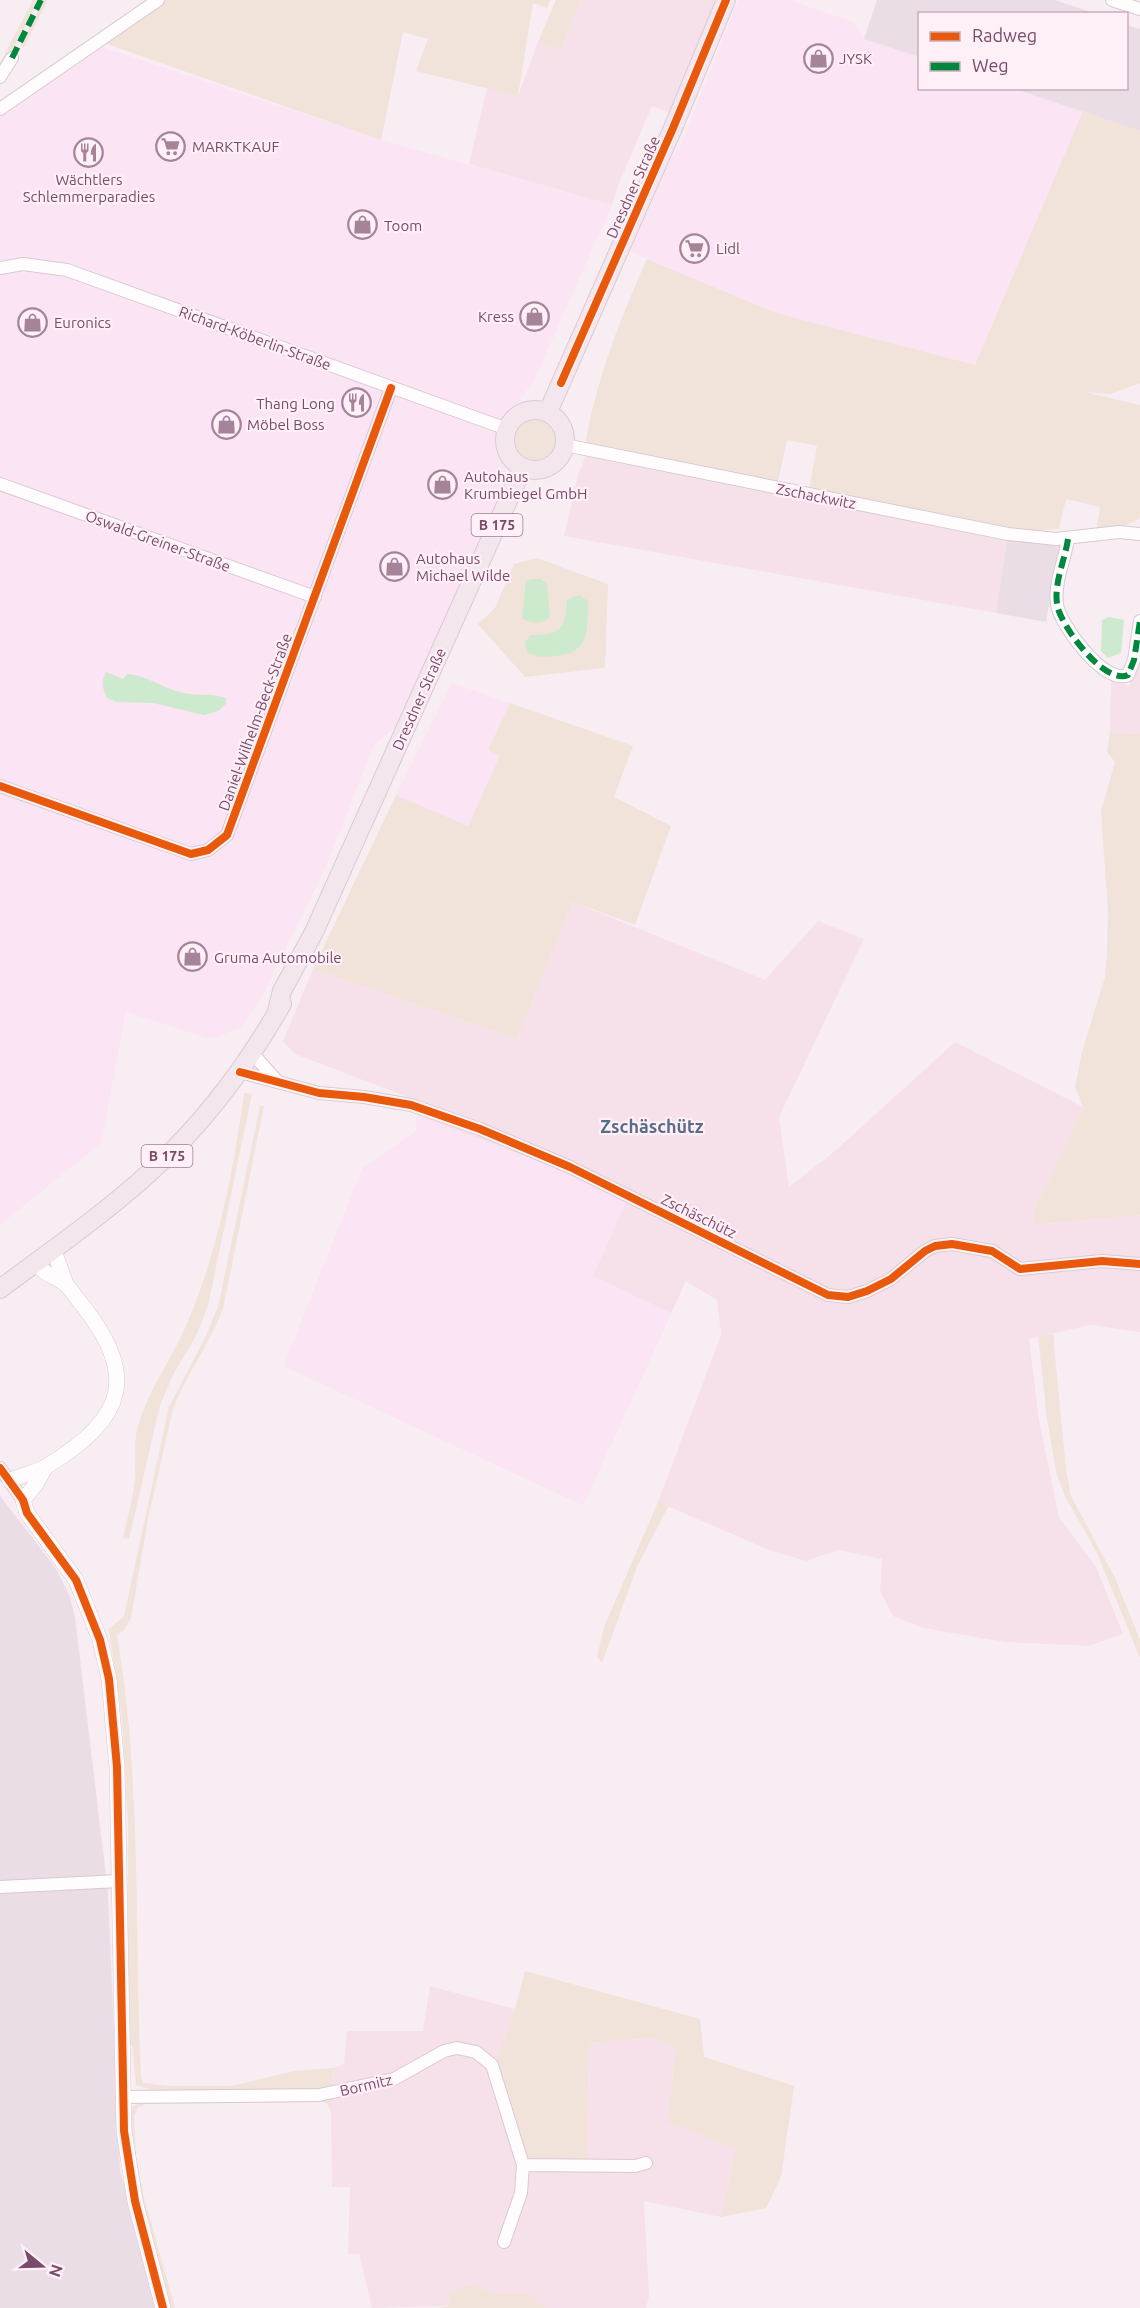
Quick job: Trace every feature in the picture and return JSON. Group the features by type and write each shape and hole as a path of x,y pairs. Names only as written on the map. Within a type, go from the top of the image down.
{"main road":[{"name":"Dresdner Straße","path":"548,412 674,128 726,0"},
{"path":"529,410 548,412 562,425 565,445 557,460 550,465 534,470 523,467 508,451 507,429 520,413 529,410"},
{"name":"Dresdner Straße","path":"240,1072 276,1015 304,962 314,932 523,467"},
{"name":"B 175","path":"0,1289 118,1198 179,1144 240,1072"},
{"name":"B 175","path":"0,1281 17,1268 36,1261"}],"street":[{"path":"0,109 158,0"},
{"path":"1112,0 1140,9"},
{"path":"0,76 12,57"},
{"name":"Richard-Köberlin-Straße","path":"0,268 40,265 67,270 507,429"},
{"name":"Daniel-Wilhelm-Beck-Straße","path":"0,786 191,854 208,850 227,835 391,388"},
{"name":"Zschackwitz","path":"565,445 1025,537 1068,539 1119,532 1140,534"},
{"name":"Oswald-Greiner-Straße","path":"0,484 315,597"},
{"path":"1068,539 1057,605 1067,627 1085,652 1107,671 1120,676 1128,675 1134,660 1140,621"},
{"path":"252,1053 277,1081"},
{"name":"Zschäschütz","path":"240,1072 319,1093 364,1097 411,1105 537,1151 828,1295 848,1297 867,1291 891,1279 925,1251 935,1246 952,1245 992,1251 1020,1269 1102,1261 1140,1264"},
{"path":"10,1481 45,1468 93,1432 104,1419 114,1400 118,1378 112,1351 103,1333 66,1284 53,1248"},
{"path":"36,1261 51,1277 66,1284"},
{"path":"0,1468 23,1500 27,1513 71,1572 100,1640 111,1689 117,1767 123,2097 130,2180 163,2308"},
{"path":"23,1500 45,1468"},
{"path":"0,1887 119,1881"},
{"name":"Bormitz","path":"123,2097 319,2095 394,2079 444,2051 465,2049 484,2056 492,2065 523,2165 521,2193 504,2242"},
{"path":"523,2165 635,2166 646,2163"}],"shaded area":[{"path":"33,0 39,0 0,72 0,63"},
{"path":"43,0 48,0 24,48 20,46"},
{"path":"163,0 550,0 547,8 533,3 518,96 416,71 428,39 403,32 381,140 104,43"},
{"path":"556,0 581,0 560,51 538,42"},
{"path":"581,0 717,0 671,113 652,106 612,205 469,164 487,88 518,96 538,42 560,51"},
{"path":"738,0 790,0 855,23 864,39 918,57 918,90 1018,90 1083,111 975,365 776,313 630,251 671,158 680,148"},
{"path":"877,0 1055,0 1091,12 918,12 918,57 864,39"},
{"path":"1128,25 1140,29 1140,131 1018,90 1128,90"},
{"path":"103,47 381,140 612,205 535,378 518,403 509,408 502,425 501,453 508,480 401,723 374,745 326,866 263,995 240,1028 210,1039 126,1012 101,1143 0,1225 0,116"},
{"path":"1083,111 1140,131 1140,383 1111,394 1085,392 1140,405 1140,518 1125,526 1096,532 1100,507 1066,499 1059,529 1023,531 809,490 817,446 787,440 778,482 585,445 596,396 610,350 647,259 776,313 975,365"},
{"path":"535,417 551,424 558,440 551,456 535,463 519,456 512,440 519,424"},
{"path":"587,454 1007,539 996,613 564,536 578,474"},
{"path":"1007,539 1060,545 1046,622 996,613"},
{"path":"537,558 608,584 605,668 525,677 478,624 495,608 514,564"},
{"path":"540,579 547,584 550,616 541,622 522,618 526,581"},
{"path":"579,595 588,601 587,631 581,645 566,654 554,656 540,657 527,652 525,642 531,635 549,633 560,628 565,618 567,600"},
{"path":"1109,617 1124,620 1121,653 1108,658 1101,651 1102,620"},
{"path":"1140,632 1140,734 1110,732 1111,679 1129,686"},
{"path":"106,672 123,679 127,674 142,677 183,693 221,696 226,698 226,704 218,711 204,715 153,703 116,702 107,698 104,691 103,682"},
{"path":"452,683 510,703 488,750 501,756 468,826 396,795"},
{"path":"510,703 633,746 614,797 671,826 635,925 573,902 517,1039 313,969 396,795 468,826 500,756 488,750"},
{"path":"1110,732 1140,734 1140,1215 1035,1225 1033,1212 1083,1107 1075,1087 1082,1052 1105,977 1108,913 1101,811 1115,762 1107,752"},
{"path":"573,902 765,980 818,921 864,939 779,1117 789,1187 835,1151 955,1042 1083,1107 1033,1212 1035,1225 1140,1215 1140,1332 1090,1325 1029,1339 1039,1420 1059,1517 1096,1567 1123,1634 1088,1646 1006,1642 923,1628 893,1616 880,1591 882,1559 839,1550 806,1561 769,1550 658,1502 721,1335 717,1300 686,1281 583,1505 284,1366 362,1169 416,1131 417,1115 423,1103 295,1054 283,1041 313,969 517,1039"},
{"path":"244,1093 252,1094 208,1306 196,1336 173,1375 160,1405 129,1539 123,1538 134,1487 136,1433 149,1398 189,1319 217,1237 230,1179"},
{"path":"260,1106 264,1106 223,1309 173,1409 148,1519 131,1618 124,1630 117,1635 125,1690 134,1800 141,2076 143,2083 171,2086 231,2086 295,2071 334,2068 332,2090 155,2091 136,2085 132,2045 128,2045 128,1821 122,1720 109,1629 124,1616 169,1407 205,1338 218,1307"},
{"path":"417,1115 545,1163 626,1202 593,1276 671,1313 583,1505 284,1366 362,1169 416,1131"},
{"path":"1053,1334 1066,1470 1071,1496 1115,1578 1140,1640 1140,1658 1097,1553 1065,1496 1057,1475 1047,1419 1038,1336"},
{"path":"0,1496 55,1567 69,1594 75,1617 108,1893 120,2170 158,2308 0,2308"},
{"path":"658,1502 669,1505 637,1567 602,1663 597,1657 604,1627"},
{"path":"525,1971 700,2019 704,2057 794,2086 781,2177 766,2208 721,2217 736,2149 667,2122 676,2047 652,2038 589,2043 587,2159 524,2161 495,2062 515,2009"},
{"path":"430,1986 515,2009 495,2062 587,2159 589,2043 652,2038 676,2046 667,2122 736,2149 721,2217 644,2201 649,2296 646,2308 546,2308 530,2294 496,2294 471,2284 449,2292 449,2306 372,2308 359,2254 348,2254 350,2187 332,2187 331,2112 334,2068 344,2064 347,2031 423,2031"},
{"path":"332,2098 331,2112 328,2104 323,2102 146,2104 138,2108 134,2116 136,2157 144,2197 175,2308 169,2308 135,2176 130,2124 133,2106 146,2101"},
{"path":"471,2284 496,2294 530,2294 546,2308 437,2308 449,2306 449,2292"}],"marked path":[{"path":"12,58 41,0"},
{"path":"1068,539 1058,579 1057,604 1066,625 1085,651 1107,671 1118,676 1128,675 1134,660 1140,621"}],"cycle path":[{"path":"561,383 673,128 726,0"},
{"path":"0,786 191,854 208,850 227,835 391,388"},
{"path":"240,1072 319,1093 364,1097 411,1105 480,1129 570,1167 828,1295 848,1297 867,1291 891,1279 925,1251 935,1246 952,1244 992,1251 1020,1269 1102,1261 1140,1264"},
{"path":"0,1468 23,1500 27,1513 76,1580 100,1640 109,1679 117,1767 124,2131 135,2201 163,2308"}],"place":[{"name":"JYSK","path":"818,58"},
{"name":"MARKTKAUF","path":"171,146"},
{"name":"Wächtlers Schlemmerparadies","path":"89,152"},
{"name":"Toom","path":"363,225"},
{"name":"Lidl","path":"695,248"},
{"name":"Kress","path":"535,316"},
{"name":"Euronics","path":"33,322"},
{"name":"Thang Long","path":"356,403"},
{"name":"Möbel Boss","path":"226,424"},
{"name":"Autohaus Krumbiegel GmbH","path":"443,485"},
{"name":"Autohaus Michael Wilde","path":"395,567"},
{"name":"Gruma Automobile","path":"193,957"}],"district":[{"name":"Zschäschütz","path":"652,1126"}]}
